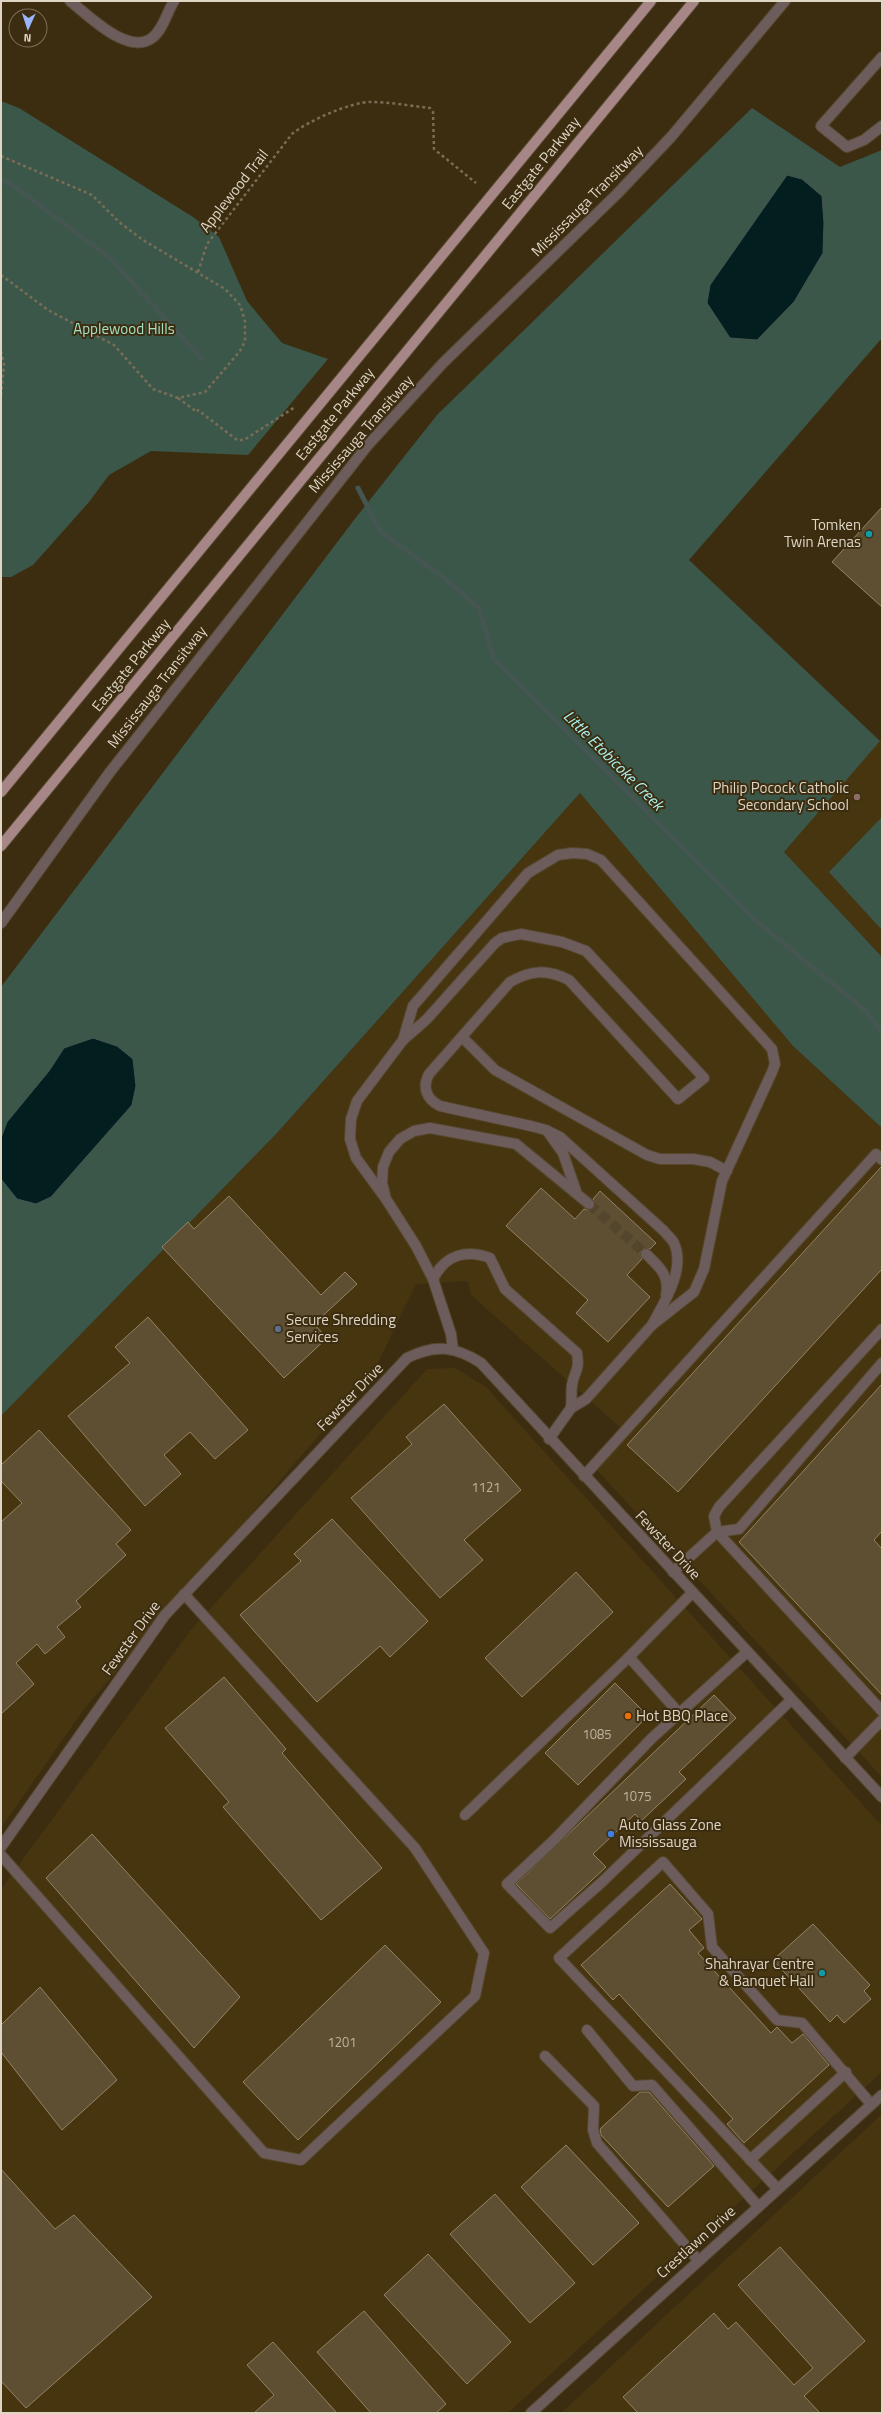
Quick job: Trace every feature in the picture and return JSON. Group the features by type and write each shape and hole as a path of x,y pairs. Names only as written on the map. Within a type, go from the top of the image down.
{"main road":[{"name":"Eastgate Parkway","path":"1,792 651,1"},
{"name":"Eastgate Parkway","path":"1,846 694,1"}],"street":[{"path":"70,1 120,40 138,42 152,38 160,29 174,1"},
{"name":"Mississauga Transitway","path":"1,923 110,772 326,496 368,445 443,363 617,194 671,137 785,1"},
{"path":"882,57 821,126 847,147 864,140 882,126"},
{"path":"402,1040 413,1006 528,873 558,855 572,852 587,854 601,860 772,1049 775,1064 772,1072 722,1181 701,1281 686,1300 652,1325 586,1399 572,1408 549,1439"},
{"path":"453,1350 451,1334 433,1279 416,1246 386,1199 356,1158 350,1139 351,1119 357,1101 402,1040 426,1020 494,943 507,936 521,934 562,942 586,951 704,1078 678,1099 569,980 555,973 539,971 510,982 429,1074 425,1086 429,1098 440,1106 546,1130 560,1137 664,1231 674,1243 677,1263 674,1283 652,1325"},
{"path":"462,1037 495,1070 647,1155 660,1160 693,1159 710,1162 727,1170"},
{"path":"386,1199 382,1183 383,1167 389,1152 400,1139 409,1134 430,1128 516,1144 556,1179 576,1192 589,1204"},
{"path":"546,1130 563,1153 576,1192"},
{"path":"584,1476 876,1154 882,1160"},
{"path":"433,1279 438,1269 446,1261 456,1255 468,1253 479,1254 490,1258 505,1289 577,1353 577,1374 572,1384 572,1408"},
{"path":"646,1254 661,1269 666,1278 668,1289 666,1299"},
{"path":"882,1329 719,1507 714,1516 717,1532 882,1711"},
{"name":"Fewster Drive","path":"1,1847 165,1615 408,1358 423,1350 440,1348 463,1351 481,1363 549,1439 882,1797"},
{"path":"673,1572 717,1532 738,1529 882,1362"},
{"path":"465,1815 629,1657 692,1593"},
{"path":"1,1855 264,2153 301,2160 475,1996 484,1953 415,1848 184,1594"},
{"path":"747,1652 652,1738 553,1841 507,1884 550,1928 602,1882 792,1700"},
{"path":"629,1657 679,1713"},
{"path":"846,1758 882,1720"},
{"path":"777,2188 559,1958 663,1862 708,1914 712,1947 777,2020 802,2023 846,2072 871,2104"},
{"path":"587,2030 634,2086 652,2085 758,2206"},
{"path":"545,2056 594,2106 593,2130 597,2143 698,2260"},
{"path":"750,2160 846,2072"},
{"name":"Crestlawn Drive","path":"531,2413 777,2188 882,2095"}],"path":[{"name":"Applewood Trail","path":"198,272 207,244 292,134 302,126 359,103 372,102 430,108 433,112 434,149 476,183"},
{"path":"1,156 92,195 119,222 143,240 225,289 240,305 245,321 245,341 240,351 205,392 178,398"},
{"path":"1,275 48,310 114,345 153,389 178,398 197,412 198,410 237,440 244,440 295,407"},
{"path":"1,351 4,364 1,397"}],"shaded area":[{"name":"Philip Pocock Catholic Secondary School","path":"882,738 882,957 784,852"},
{"path":"580,793 793,1046 882,1128 882,1777 594,1467 620,1427 471,1295 468,1281 416,1284 374,1371 84,1709 1,1828 1,1416 277,1133"},
{"path":"455,1368 486,1387 882,1826 882,2072 508,2413 1,2413 1,1889 190,1631 427,1369"},
{"path":"882,2114 882,2413 561,2413"}],"green space":[{"name":"Applewood Hills","path":"1,101 19,108 193,217 219,237 247,301 282,343 328,359 248,455 151,451 109,475 89,502 33,565 11,577 1,577"},
{"path":"752,108 840,167 882,150 882,338 689,560 880,741 784,852 882,957 882,1128 793,1046 580,793 277,1133 1,1416 1,987 354,520 437,415"},
{"path":"882,817 882,929 881,929 829,872"}],"water":[{"path":"787,175 802,179 822,196 824,223 823,253 794,302 757,340 730,338 707,303 710,285"},
{"path":"93,1038 117,1046 133,1059 136,1086 132,1105 51,1197 36,1204 17,1199 1,1179 1,1138 7,1122 49,1071 64,1048"}],"building":[{"name":"Tomken Twin Arenas","path":"882,507 882,607 832,562"},
{"path":"882,1166 882,1269 678,1492 627,1445"},
{"path":"541,1188 575,1219 584,1209 588,1210 594,1208 595,1205 593,1199 600,1191 656,1243 650,1249 642,1249 640,1253 642,1259 627,1275 650,1297 608,1342 576,1313 588,1300 506,1226"},
{"path":"229,1196 321,1295 345,1272 357,1284 314,1324 327,1338 284,1378 162,1247 188,1222 194,1229"},
{"path":"148,1317 248,1430 215,1459 190,1432 164,1455 181,1474 145,1506 68,1416 130,1363 115,1347"},
{"path":"882,1384 882,1531 874,1540 882,1549 882,1695 739,1542"},
{"path":"444,1404 521,1490 464,1540 483,1560 440,1598 351,1498 412,1444 406,1437"},
{"path":"39,1430 131,1530 116,1544 126,1555 76,1601 81,1607 57,1627 65,1637 45,1654 37,1644 16,1663 34,1684 1,1714 1,1522 22,1503 1,1481 1,1465"},
{"path":"332,1519 428,1621 390,1657 380,1646 317,1702 240,1615 301,1561 294,1554"},
{"path":"576,1572 613,1612 522,1697 485,1658"},
{"path":"224,1677 286,1749 282,1753 382,1868 321,1920 223,1807 229,1802 165,1728"},
{"path":"615,1683 648,1716 578,1785 545,1753"},
{"path":"714,1695 736,1718 679,1772 686,1779 641,1821 635,1814 593,1854 606,1867 550,1919 516,1884"},
{"path":"92,1834 240,1997 194,2048 46,1878"},
{"path":"670,1884 702,1919 689,1930 704,1948 698,1953 771,2033 777,2027 792,2043 803,2034 829,2065 744,2143 727,2124 733,2119 619,1994 613,2000 581,1965"},
{"name":"Shahrayar Centre & Banquet Hall","path":"813,1924 870,1985 864,1991 871,1999 844,2023 837,2015 830,2022 773,1960"},
{"path":"385,1945 441,2002 298,2140 243,2082"},
{"path":"40,1987 117,2080 62,2130 1,2052 1,2025"},
{"path":"640,2092 649,2092 714,2166 668,2207 601,2135 600,2129"},
{"path":"566,2145 639,2223 593,2265 521,2187"},
{"path":"1,2169 55,2229 74,2215 152,2297 26,2408 1,2381"},
{"path":"495,2194 575,2283 530,2323 450,2234"},
{"path":"780,2247 865,2341 804,2396 820,2413 638,2413 623,2397 714,2313 728,2329 736,2322 794,2385 813,2368 738,2285"},
{"path":"428,2254 511,2342 467,2384 384,2295"},
{"path":"364,2311 446,2404 436,2413 371,2413 317,2352"},
{"path":"273,2342 337,2413 254,2413 274,2395 247,2365"}],"waterway":[{"name":"Little Etobicoke Creek","path":"1,179 14,186 110,258 202,359"},
{"name":"Little Etobicoke Creek","path":"358,488 380,531 444,578 479,608 494,659 753,918 867,1012 882,1033"}],"tunnel":[{"path":"589,1204 646,1254"}],"place":[{"name":"Tomken Twin Arenas","path":"869,534"},
{"name":"Philip Pocock Catholic Secondary School","path":"857,797"},
{"name":"Secure Shredding Services","path":"278,1329"},
{"name":"Hot BBQ Place","path":"628,1716"},
{"name":"Auto Glass Zone Mississauga","path":"611,1834"},
{"name":"Shahrayar Centre & Banquet Hall","path":"822,1973"}]}
